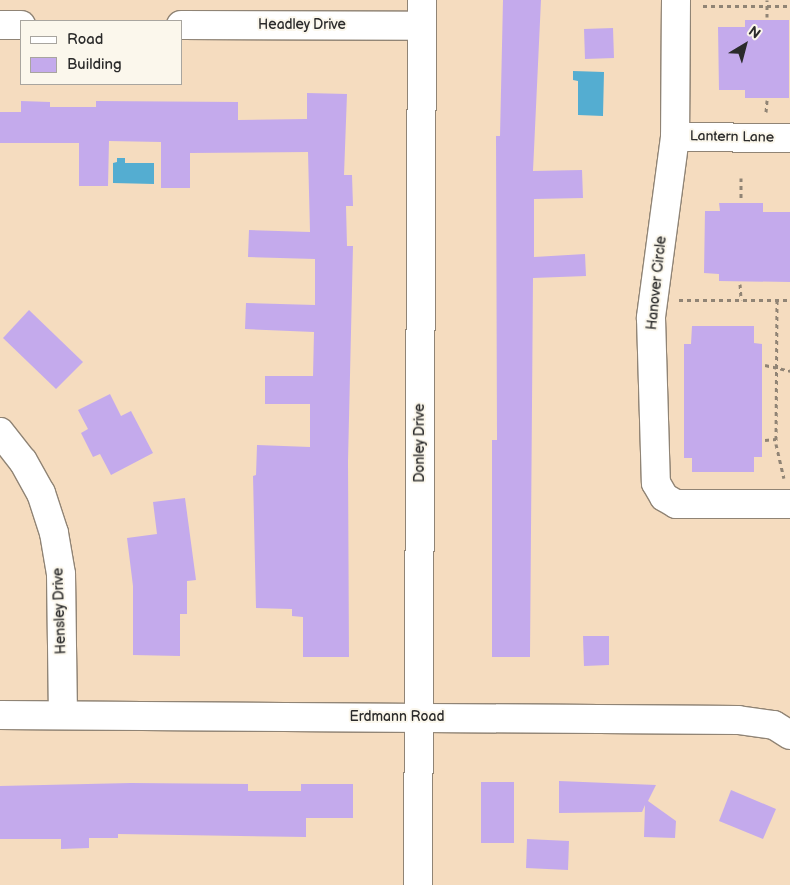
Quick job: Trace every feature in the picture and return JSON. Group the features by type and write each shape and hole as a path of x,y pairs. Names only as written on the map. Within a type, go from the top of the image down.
{"street":[{"name":"Hanover Circle","path":"689,3 675,137 651,318 656,483 664,497 676,504 788,494"},
{"name":"Headley Drive","path":"182,25 422,13"},
{"name":"Donley Drive","path":"418,885 422,13"},
{"path":"0,24 20,25"},
{"name":"Lantern Lane","path":"675,137 790,138"},
{"name":"Hensley Drive","path":"0,432 22,461 41,493 54,533 61,574 63,715"},
{"name":"Erdmann Road","path":"0,715 757,720 774,725 790,735"}],"path":[{"path":"767,0 767,17"},
{"path":"689,3 790,6"},
{"path":"741,178 741,201"},
{"path":"740,284 741,300"},
{"path":"672,300 790,300"},
{"path":"777,300 776,439 788,494"},
{"path":"764,366 777,366 790,370"},
{"path":"765,440 776,439"}],"water":[{"path":"573,71 604,72 603,116 578,115 578,81 573,80"},
{"path":"117,158 125,158 125,163 154,163 154,184 113,183 113,163 117,162"}],"building":[{"path":"503,0 541,0 533,171 582,170 583,198 534,199 534,257 585,254 586,276 533,278 530,657 492,657 492,440 497,440 496,136 500,136"},
{"path":"745,20 789,20 789,98 745,98 745,90 719,90 718,27 745,27"},
{"path":"613,28 614,58 585,59 584,29"},
{"path":"307,93 347,94 344,175 352,175 353,206 346,206 347,246 353,246 348,461 349,657 303,657 303,617 292,616 292,609 256,608 253,476 256,475 257,445 310,447 310,404 265,404 265,376 313,376 314,332 245,329 246,303 315,305 315,259 248,257 249,230 310,232 308,152 190,153 190,188 161,188 161,142 109,141 108,186 79,186 79,143 0,143 0,112 21,112 21,101 50,102 50,107 96,107 96,101 238,102 238,120 307,119"},
{"path":"719,203 763,203 763,212 790,212 790,282 719,281 719,274 704,273 705,211 720,211"},
{"path":"29,310 83,362 56,389 3,338"},
{"path":"692,326 754,326 754,343 762,344 762,457 754,457 754,472 692,472 692,458 684,458 684,344 691,344"},
{"path":"110,394 121,416 131,411 153,453 111,475 100,454 93,457 81,433 88,429 78,410"},
{"path":"185,498 196,580 187,581 187,614 180,614 180,656 133,655 133,586 127,538 157,534 153,502"},
{"path":"583,636 609,636 609,665 584,666"},
{"path":"559,781 656,785 648,801 676,821 675,838 644,837 645,805 642,812 559,813"},
{"path":"481,782 514,782 514,843 481,843"},
{"path":"131,783 248,784 248,791 301,791 301,784 353,784 353,818 306,818 306,837 118,834 118,838 89,838 89,848 61,849 61,839 0,839 0,786"},
{"path":"731,790 776,809 763,839 719,821"},
{"path":"527,839 569,841 568,870 526,868"}]}
